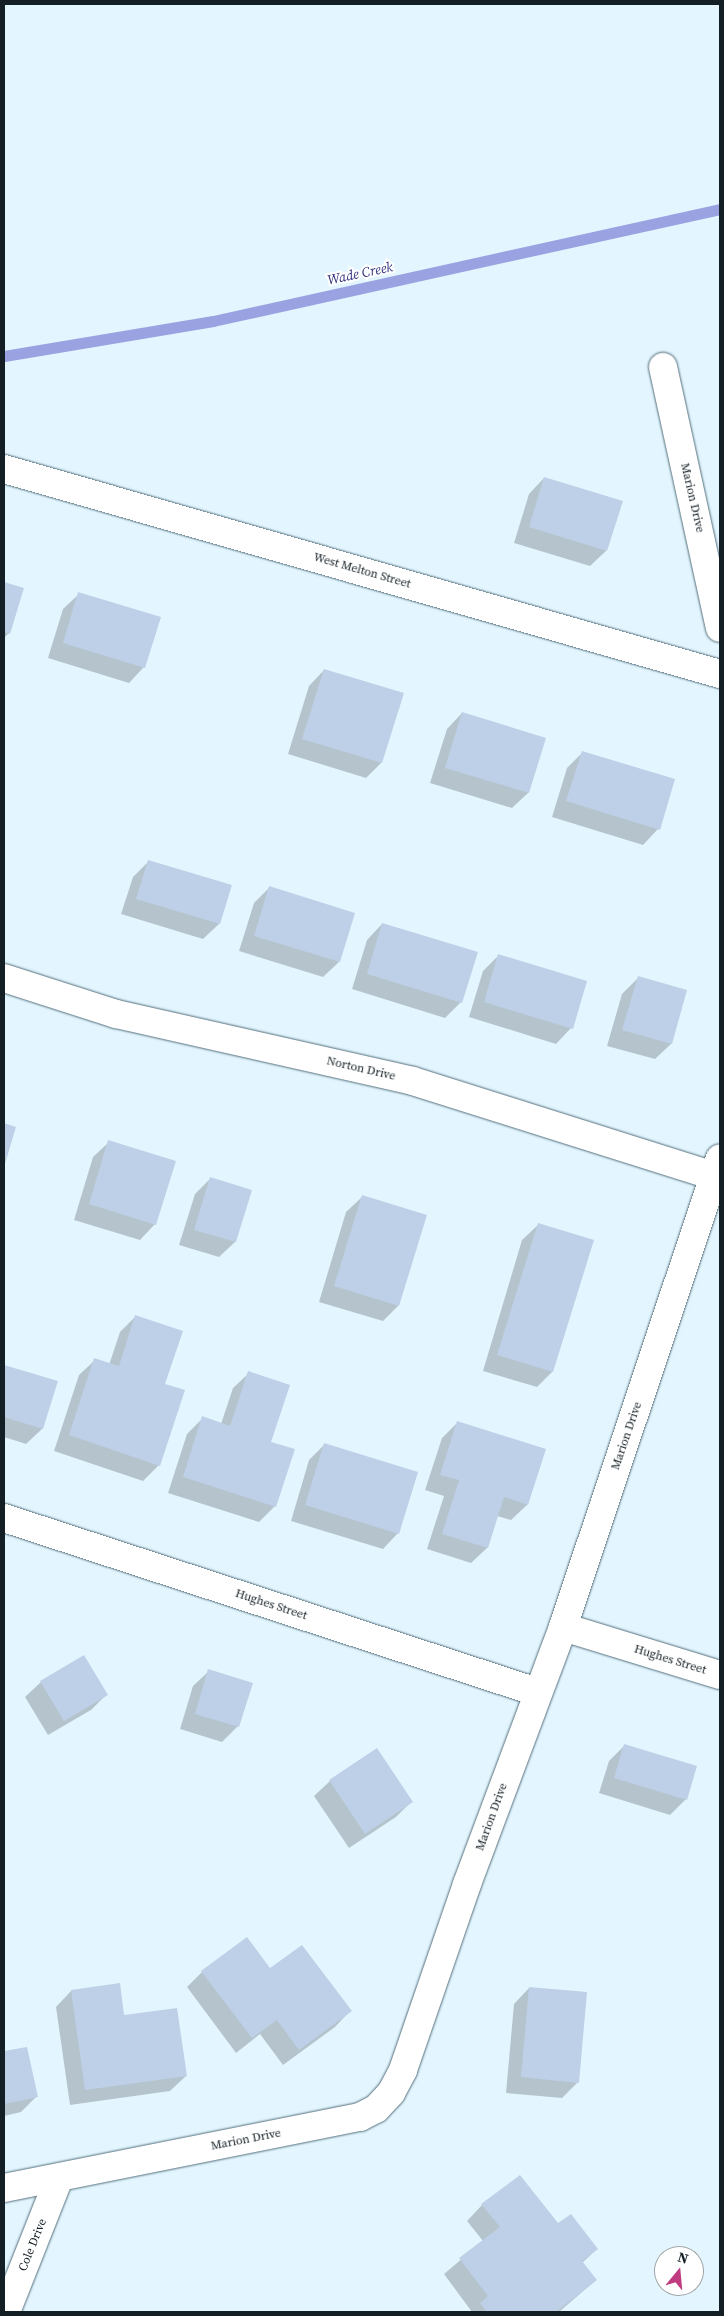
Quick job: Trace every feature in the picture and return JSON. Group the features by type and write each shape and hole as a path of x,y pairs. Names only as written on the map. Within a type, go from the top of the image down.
{"street":[{"name":"Marion Drive","path":"663,367 713,557 720,628"},
{"name":"West Melton Street","path":"4,469 720,674"},
{"name":"Norton Drive","path":"4,978 116,1014 413,1081 718,1167"},
{"name":"Marion Drive","path":"4,2188 360,2117 382,2102 403,2070 537,1692 562,1627 718,1167"},
{"name":"Hughes Street","path":"6,1526 537,1692"},
{"name":"Hughes Street","path":"562,1627 720,1675"},
{"name":"Cole Drive","path":"6,2312 59,2178"}],"building":[{"path":"544,477 623,501 607,551 529,527"},
{"path":"4,582 24,588 10,634 4,632"},
{"path":"78,592 161,617 145,668 63,643"},
{"path":"324,669 404,693 382,763 302,739"},
{"path":"462,712 546,738 529,793 445,768"},
{"path":"582,751 675,779 660,830 566,801"},
{"path":"148,860 232,885 220,924 136,899"},
{"path":"269,886 355,913 340,962 254,936"},
{"path":"382,923 478,952 462,1003 367,974"},
{"path":"498,954 587,981 573,1029 484,1002"},
{"path":"638,976 687,990 672,1044 622,1030"},
{"path":"4,1123 16,1127 4,1167"},
{"path":"108,1140 176,1161 156,1225 89,1204"},
{"path":"210,1177 252,1190 236,1242 194,1230"},
{"path":"362,1195 427,1215 399,1306 334,1286"},
{"path":"538,1223 594,1240 553,1372 497,1355"},
{"path":"135,1315 183,1331 165,1384 185,1390 160,1466 69,1435 94,1358 119,1366"},
{"path":"4,1365 58,1381 43,1429 4,1417"},
{"path":"248,1371 290,1385 271,1442 295,1449 276,1507 183,1477 202,1416 230,1426"},
{"path":"457,1421 546,1449 528,1505 504,1497 488,1548 442,1534 459,1480 440,1475"},
{"path":"324,1443 418,1472 399,1534 305,1505"},
{"path":"84,1655 108,1695 64,1721 40,1681"},
{"path":"208,1669 253,1683 239,1727 195,1714"},
{"path":"624,1744 697,1766 687,1800 614,1778"},
{"path":"377,1748 413,1802 365,1834 329,1780"},
{"path":"247,1937 270,1968 302,1945 352,2011 299,2050 277,2020 252,2038 201,1971"},
{"path":"120,1983 124,2015 177,2008 187,2076 85,2090 71,1990"},
{"path":"529,1987 587,1992 579,2083 521,2077"},
{"path":"27,2047 38,2097 4,2104 4,2051"},
{"path":"520,2175 558,2223 571,2214 598,2249 582,2261 597,2280 556,2312 487,2312 480,2303 488,2296 459,2258 500,2227 481,2204"}],"waterway":[{"name":"Wade Creek","path":"4,356 213,321 720,209"}]}
